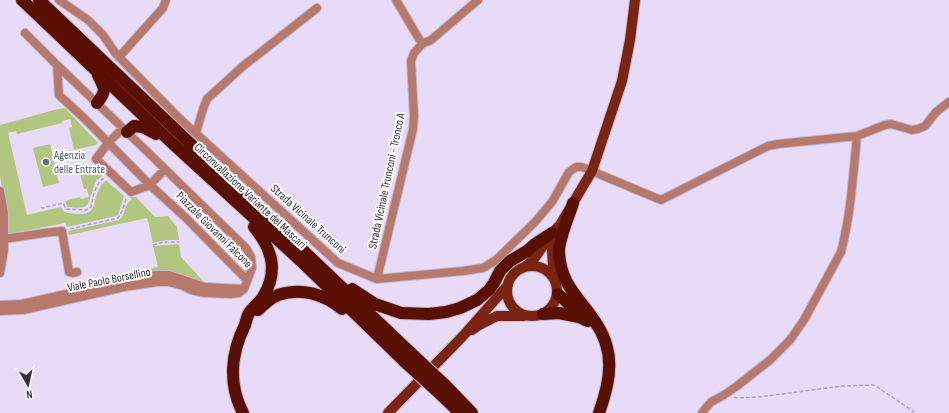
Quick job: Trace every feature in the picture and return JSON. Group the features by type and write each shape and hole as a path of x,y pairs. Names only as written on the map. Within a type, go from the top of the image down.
{"highway":[{"name":"Circonvallazione Variante del Mascari","path":"22,0 172,143 440,388 472,413"},
{"name":"Circonvallazione Variante del Mascari","path":"40,0 305,252 407,357"},
{"path":"96,70 104,88 103,95 97,103"},
{"path":"125,130 134,126 143,127 172,143"},
{"path":"202,170 263,238 272,264 272,275 269,284 263,296 249,314 235,349 233,372 235,390 242,413"},
{"path":"573,204 562,235 558,252 561,268 569,287 594,319 602,332 608,350 610,371 606,394 599,413"},
{"path":"305,252 358,294 375,304 402,313 429,314 446,312 460,308 477,300 489,290 500,271 510,261 527,252 535,244 556,229"},
{"path":"245,324 266,302 277,295 295,292 314,293 335,303 407,357"},
{"path":"558,294 589,322 596,330 608,350"},
{"path":"543,314 559,313 579,317 589,322"},
{"name":"Circonvallazione Variante del Mascari","path":"440,388 460,413"}],"main road":[{"path":"388,413 464,336 508,285 514,274 534,259 573,204 592,171 622,81 630,40 635,0"},
{"path":"554,279 552,249 556,229"},
{"path":"464,336 479,325 497,316 532,317 543,314 552,308 558,294 554,279 548,271 540,267 524,267"},
{"path":"508,285 507,291 509,302 516,312 527,316"}],"street":[{"name":"Strada Vicinale Trunconi","path":"59,0 88,20 119,56 180,118 338,263 377,279 483,268 496,260 535,222 552,202 569,172 576,167 582,167 661,200 768,146 857,136 891,124 912,130 918,129 925,126 936,112 949,102"},
{"path":"119,56 163,8 166,0"},
{"path":"396,0 422,44"},
{"name":"Strada Vicinale Trunconi - Tronco A","path":"377,279 413,129 414,116 411,61 414,54 422,44 432,40 478,0"},
{"path":"196,133 207,99 242,67 317,8"},
{"name":"Piazzale Giovanni Falcone","path":"25,33 246,248 250,257 252,268 248,280 59,95 57,65"},
{"path":"125,130 108,143 96,159 131,192 150,184 165,169"},
{"path":"702,413 711,402 727,393 770,360 790,340 804,320 841,252 852,195 857,136"},
{"path":"0,191 4,214 4,250 0,273"},
{"path":"4,240 62,231 69,272 77,272"},
{"name":"Viale Paolo Borsellino","path":"0,305 22,304 156,275 169,275 205,287 244,289"},
{"path":"244,289 248,280"},
{"name":"Viale Paolo Borsellino","path":"0,311 23,310 124,287 157,282 169,282 181,285 191,290 215,294 239,293 244,289"}],"path":[{"path":"41,207 63,204 66,209 86,210 91,207 100,180 104,178"},
{"path":"62,231 118,218 127,197"},
{"path":"153,245 164,242 179,242"},
{"path":"727,393 737,398 751,398 842,386 874,385 916,413"}],"green space":[{"path":"65,108 98,143 96,145 74,150 69,128 72,127 70,119 62,121 62,123 17,134 16,131 8,133 27,215 61,207 64,212 77,214 91,211 100,187 106,180 124,196 118,215 67,227 65,223 9,234 0,175 0,125"},
{"path":"50,144 59,183 43,187 33,148"},
{"path":"89,164 102,176 96,181 88,204 81,208 67,207 65,201 80,197 81,199 89,197 87,189 84,189 78,166"},
{"path":"130,197 136,197 155,217 168,216 177,227 179,240 166,240 153,243 147,218 69,235 68,231 119,220 123,215 127,204 132,200"},
{"path":"179,244 181,257 205,283 80,289 79,284 158,267 153,246"}],"place":[{"name":"Agenzia delle Entrate","path":"46,162"}]}
